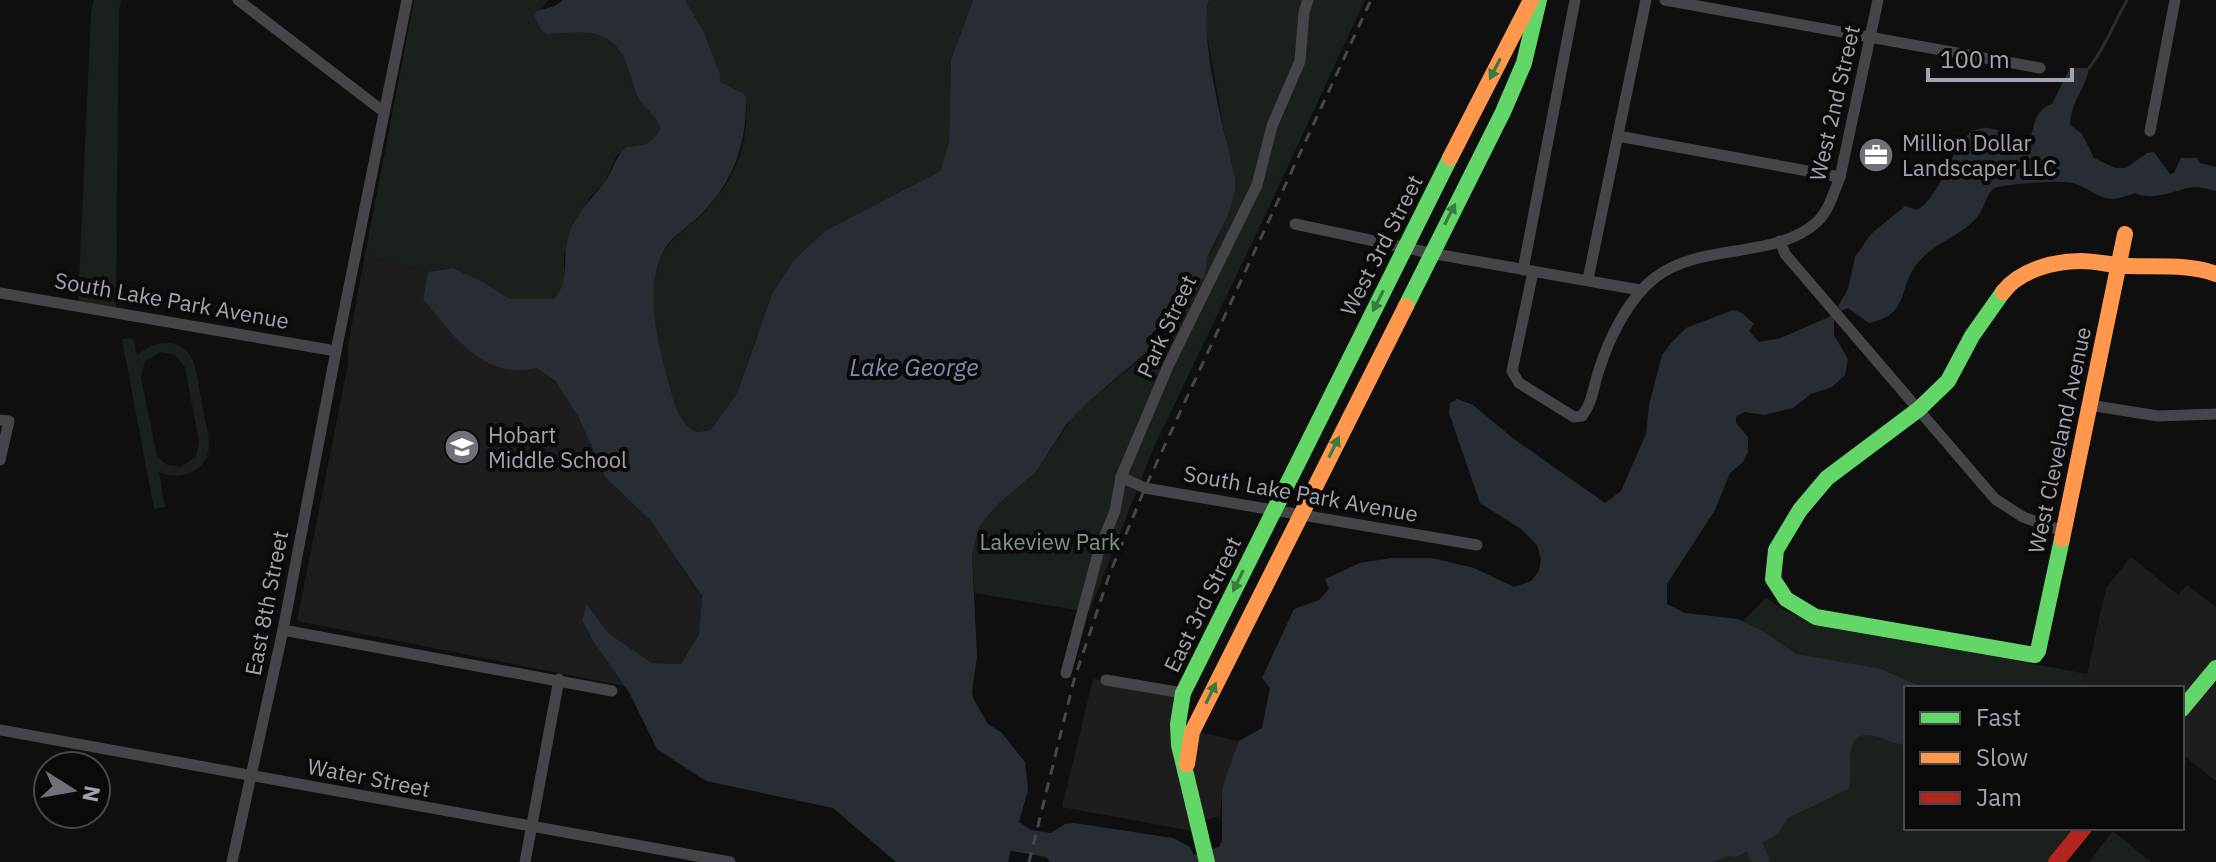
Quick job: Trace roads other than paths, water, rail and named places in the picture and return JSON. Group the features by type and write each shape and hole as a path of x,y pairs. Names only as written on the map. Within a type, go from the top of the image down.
{"street":[{"path":"238,0 384,112"},
{"name":"East 8th Street","path":"232,862 283,630 407,0"},
{"name":"Park Street","path":"1066,673 1099,550 1115,511 1121,477 1169,364 1257,185 1272,126 1300,61 1304,12 1308,0"},
{"name":"West 3rd Street","path":"1272,511 1531,0"},
{"path":"1299,516 1503,112 1524,63 1539,0"},
{"path":"1528,271 1575,0"},
{"path":"1588,279 1646,0"},
{"path":"1665,0 2040,68"},
{"name":"West 2nd Street","path":"1528,271 1512,371 1519,383 1574,417 1582,416 1590,406 1599,369 1618,328 1640,290 1659,274 1684,262 1801,234 1820,219 1840,177 1878,0"},
{"path":"2150,131 2175,0"},
{"path":"1618,136 1840,177"},
{"path":"1295,224 1430,253 1640,290"},
{"name":"West Cleveland Avenue","path":"1919,409 1827,478 1800,510 1776,550 1773,579 1786,599 1816,617 2035,655 2125,234"},
{"path":"1780,241 1785,254 1995,499 2023,517 2063,531"},
{"path":"1919,409 1948,381 1972,336 2006,288 2025,274 2052,264 2081,261 2119,266 2200,268 2216,274"},
{"name":"South Lake Park Avenue","path":"0,293 336,351"},
{"path":"2089,405 2158,416 2216,414"},
{"path":"0,420 9,421 0,460"},
{"name":"South Lake Park Avenue","path":"1121,477 1145,488 1477,545"},
{"name":"East 3rd Street","path":"1206,855 1179,745 1178,724 1183,693 1272,511"},
{"name":"East 3rd Street","path":"1186,766 1192,732 1299,516"},
{"path":"283,630 612,691"},
{"path":"2184,707 2210,683 2216,668"},
{"path":"525,862 559,679"},
{"path":"1106,680 1183,693"},
{"name":"Water Street","path":"0,730 730,862"},
{"path":"2056,862 2082,830"}],"water":[{"name":"Lake George","path":"563,0 685,0 704,32 720,74 720,82 746,98 744,133 728,179 709,206 667,246 656,273 655,320 664,366 680,417 697,432 711,430 737,393 773,292 794,260 825,231 940,171 949,142 951,60 973,0 1209,0 1207,38 1210,62 1235,178 1235,192 1228,215 1207,258 1205,276 1190,301 1152,333 1147,352 1088,402 1066,425 1036,472 996,506 979,527 972,555 977,656 973,698 988,724 1002,733 1025,762 1028,790 1019,822 1031,830 1051,833 1065,824 1074,823 1173,838 1190,847 1194,855 1219,847 1222,841 1222,790 1227,773 1239,741 1262,728 1270,688 1262,678 1294,609 1319,600 1329,589 1325,579 1360,563 1392,558 1432,558 1474,568 1514,587 1531,581 1539,571 1541,559 1537,545 1521,529 1480,503 1449,413 1450,403 1457,399 1473,405 1514,439 1605,503 1621,491 1646,434 1649,405 1662,355 1686,328 1733,310 1742,313 1754,324 1749,331 1759,342 1781,338 1831,316 1834,319 1834,335 1848,359 1845,375 1832,387 1811,394 1793,408 1764,415 1744,412 1736,417 1736,423 1748,437 1748,452 1743,462 1730,473 1715,510 1667,584 1667,604 1685,613 1738,619 1796,654 1881,669 1920,686 1904,686 1904,745 1868,735 1860,736 1854,741 1850,756 1848,789 1788,818 1778,834 1736,857 1728,856 1713,862 1050,862 1046,857 1011,851 1008,862 896,862 833,808 706,781 657,749 630,694 582,620 587,604 608,633 652,663 681,664 699,634 702,596 650,520 605,477 579,418 556,382 537,368 512,370 485,361 451,332 423,299 428,272 453,268 510,299 554,299 564,276 569,234 584,207 604,183 622,151 626,147 650,141 660,129 639,99 624,58 614,44 606,38 588,33 547,34 542,31 534,16 537,11 555,6"},
{"path":"2070,68 2089,68 2073,108 2070,125 2082,134 2094,158 2115,168 2126,168 2147,153 2154,152 2170,174 2174,173 2181,158 2197,158 2200,163 2216,167 2216,191 2191,187 2162,195 2135,193 2114,199 2101,197 2066,182 1998,187 1993,189 1971,223 1930,251 1916,265 1897,308 1891,314 1869,323 1848,308 1841,311 1838,306 1848,289 1855,257 1871,234 1905,206 1917,210 1927,202 1955,152 1971,132 1989,128 2010,133 2021,143 2028,142 2038,115 2052,104"}],"waterway":[{"path":"2089,68 2127,0"},
{"path":"1754,846 1761,862"}],"railway":[{"path":"1029,862 1074,680 1110,573 1145,488 1371,0"}],"place":[{"name":"Million Dollar Landscaper LLC","path":"1876,155"},
{"name":"Hobart Middle School","path":"462,447"}],"park label":[{"name":"Lakeview Park","path":"1050,541"}]}
